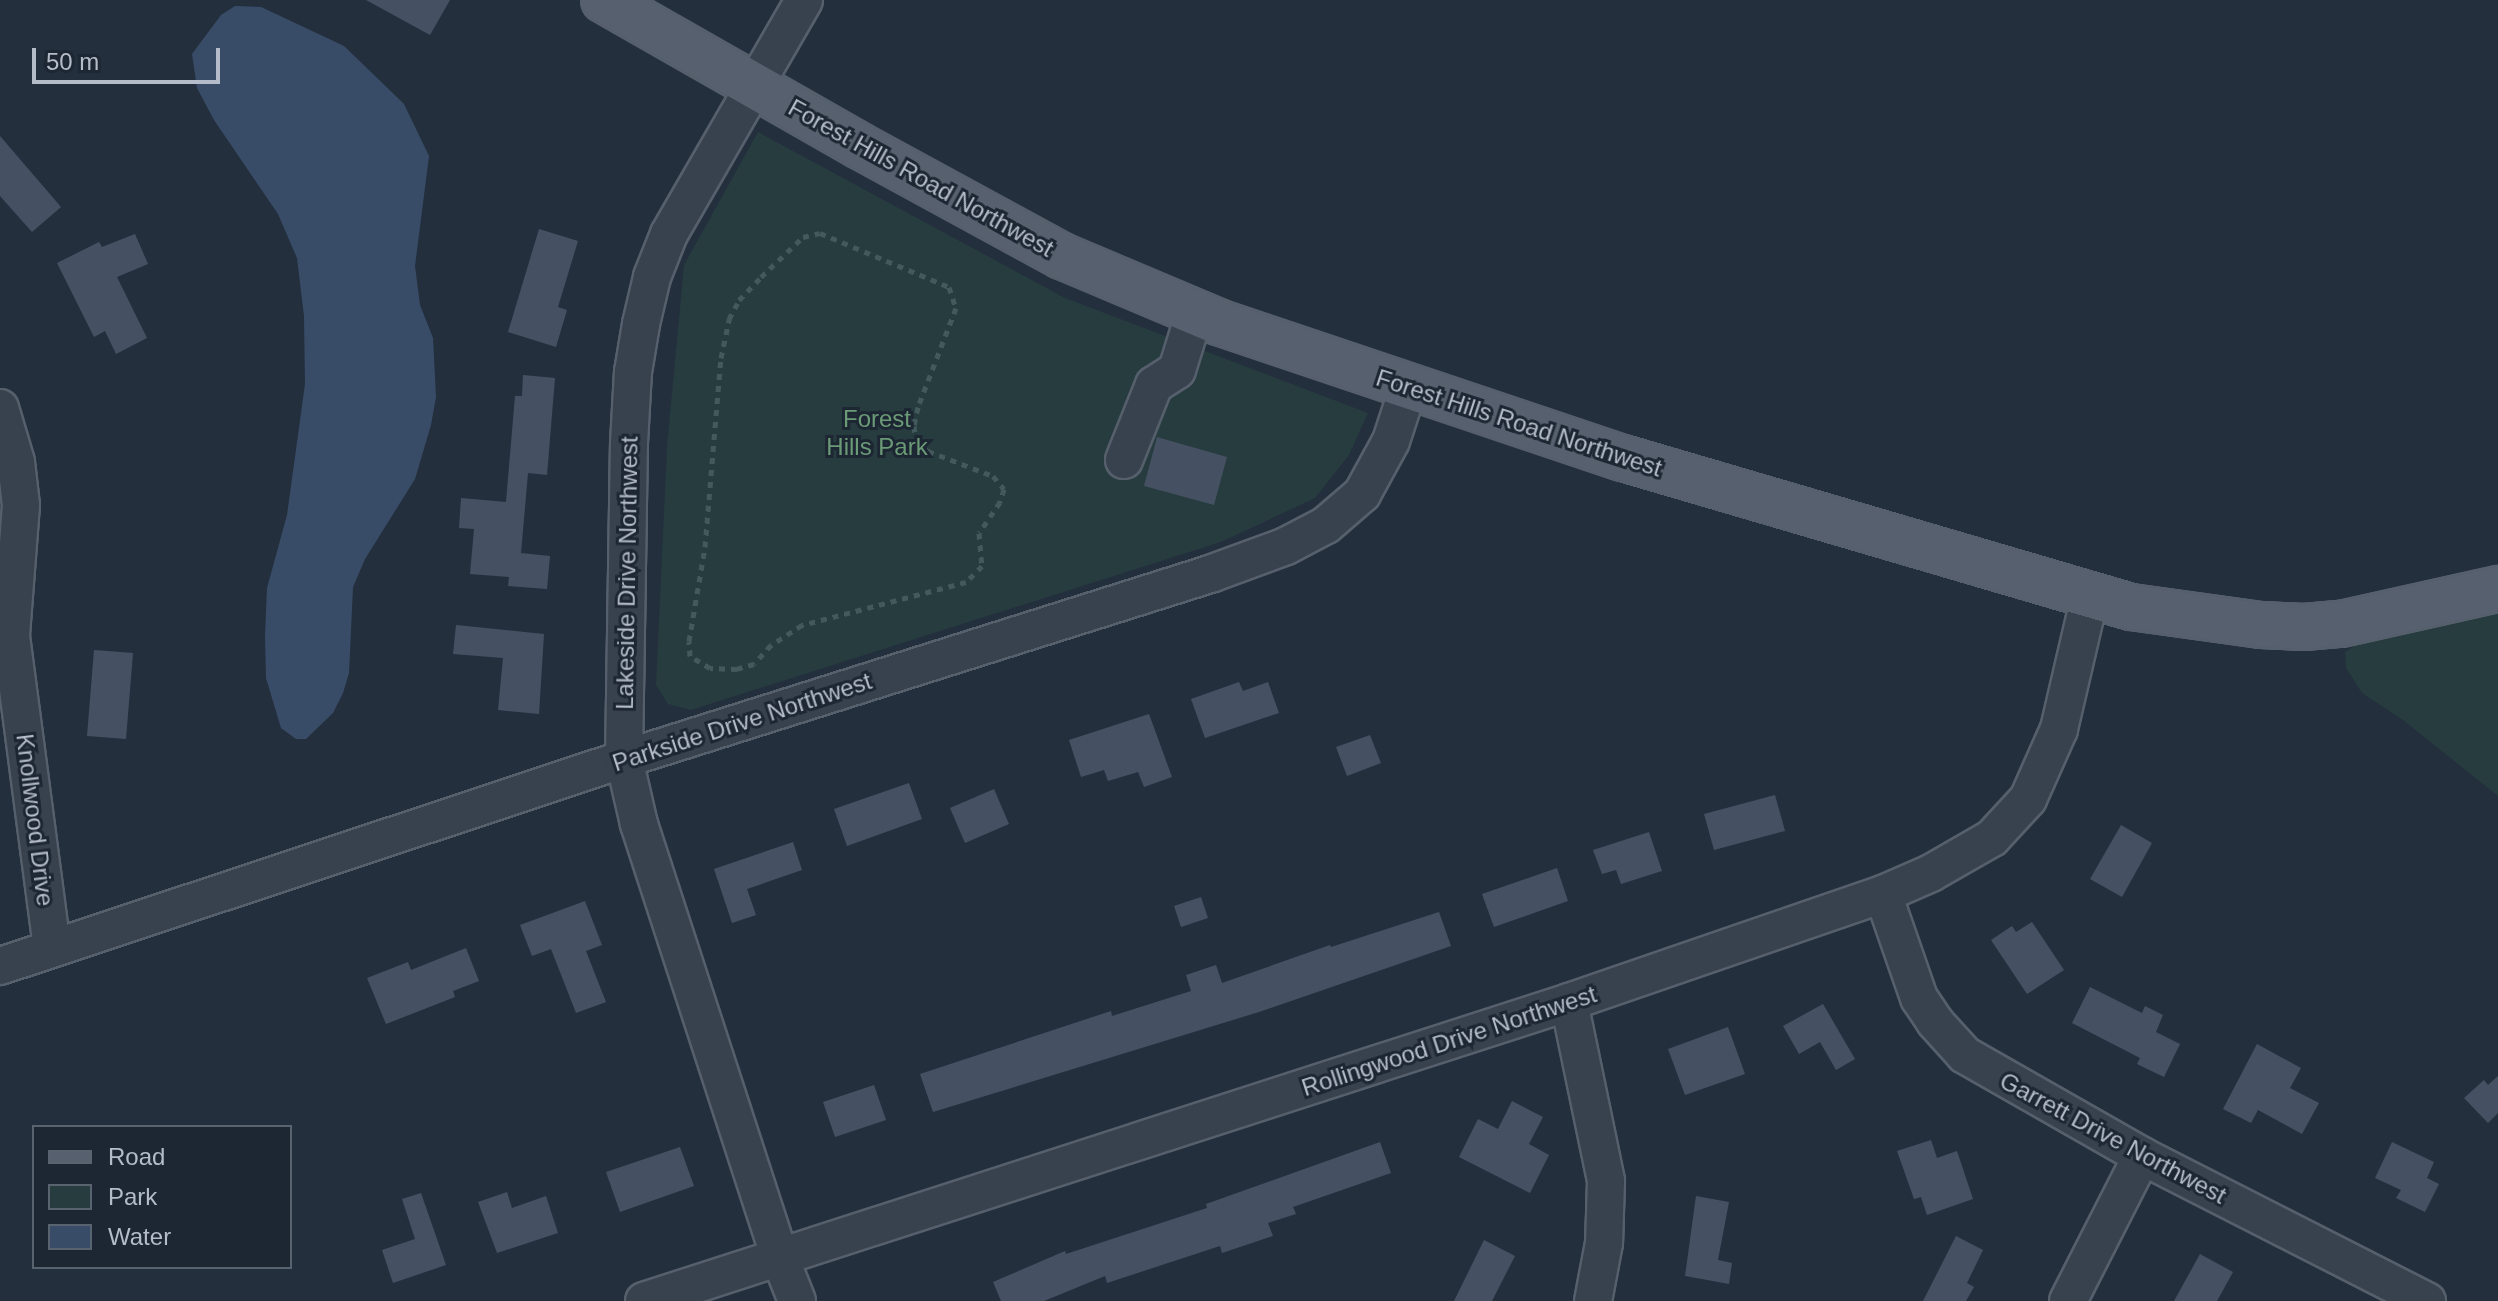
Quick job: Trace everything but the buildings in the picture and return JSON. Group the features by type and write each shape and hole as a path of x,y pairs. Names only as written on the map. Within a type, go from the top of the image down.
{"main road":[{"name":"Forest Hills Road Northwest","path":"604,0 1062,256 1195,312 1408,389 1623,458 2131,607 2261,625 2304,627 2341,624 2498,589"}],"street":[{"name":"Lakeside Drive Northwest","path":"797,1301 780,1258 639,824 624,759 633,372 652,277 669,234 804,0"},
{"path":"1124,460 1154,385 1177,370 1195,312"},
{"name":"Parkside Drive Northwest","path":"0,966 624,759 1210,574 1306,538 1362,494 1391,441 1408,389"},
{"name":"Knollwood Drive","path":"0,408 16,462 21,505 6,636 52,948"},
{"name":"Rollingwood Drive Northwest","path":"644,1301 1569,1002 1883,894 1931,873 1992,838 2028,799 2059,729 2090,596"},
{"name":"Garrett Drive Northwest","path":"1883,894 1919,998 1953,1044 1981,1066 2142,1156 2427,1301"},
{"path":"1569,1002 1606,1181 1604,1243 1593,1301"},
{"path":"2068,1301 2142,1156"}],"path":[{"path":"820,233 949,287 956,308 953,322 914,426 916,442 928,451 993,476 1004,489 1000,502 979,533 982,566 974,576 932,593 802,625 771,645 762,658 737,669 710,668 695,661 690,656 689,641 705,547 721,358 729,319 739,300 803,237 820,233"}],"green space":[{"name":"Forest Hills Park","path":"758,132 1065,298 1368,413 1349,455 1315,498 1221,542 691,710 668,704 656,685 667,447 684,265"},
{"path":"2498,605 2498,796 2403,720 2362,693 2346,668 2345,652 2359,643 2451,614"}],"water":[{"path":"235,6 261,7 344,46 404,104 429,156 415,266 420,305 433,338 436,397 431,425 415,479 365,559 353,587 349,673 343,693 333,713 306,739 296,739 281,728 266,678 265,636 267,588 287,515 305,384 304,316 297,258 278,214 214,120 197,88 192,54 221,15"}]}
